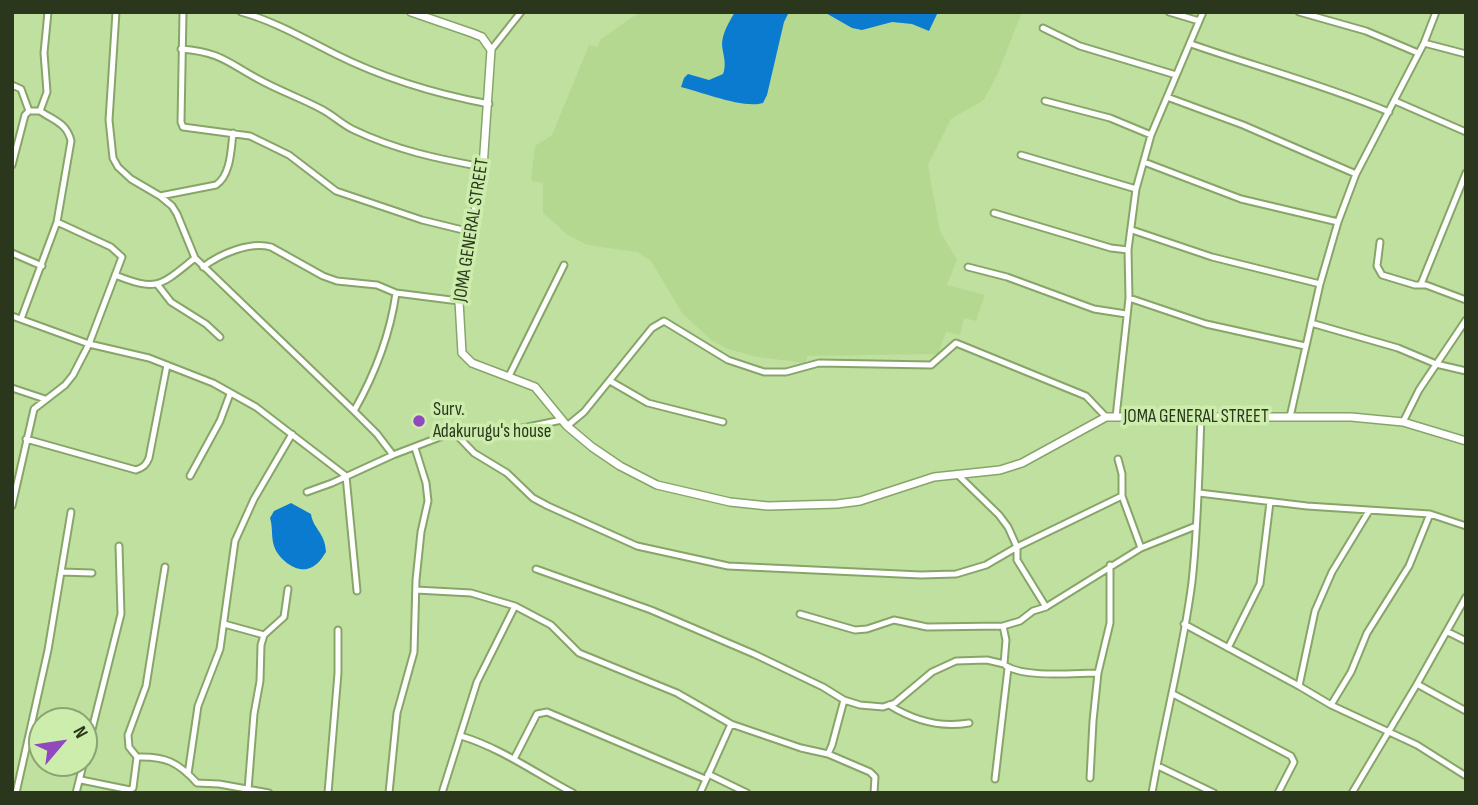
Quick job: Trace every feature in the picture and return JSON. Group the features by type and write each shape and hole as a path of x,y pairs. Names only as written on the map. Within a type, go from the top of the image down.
{"street":[{"path":"40,111 47,92 44,53 48,12"},
{"path":"117,12 109,97 113,158 118,167 131,179 160,196 177,214 195,258 203,267 354,411 393,455"},
{"path":"183,12 183,127 259,139 289,155 336,191 422,220 471,232"},
{"path":"241,12 397,80 489,104"},
{"path":"411,12 482,37 491,50 521,12"},
{"path":"1169,12 1199,21"},
{"path":"1116,417 1129,298 1128,250 1136,189 1151,135 1203,12"},
{"path":"1299,12 1366,31 1418,53"},
{"path":"1290,417 1320,284 1338,222 1356,174 1424,43 1436,12"},
{"path":"1043,29 1080,46 1176,75"},
{"path":"1424,43 1466,54"},
{"path":"1191,44 1299,81 1344,93 1389,113"},
{"path":"181,49 198,50 224,58 258,79 320,108 352,129 390,145 414,154 483,167"},
{"name":"JOMA GENERAL STREET","path":"491,50 483,167 459,301 462,353 472,363 535,387 565,423 592,447 620,466 657,485 730,502 768,506 860,501 934,477 1000,470 1022,463 1106,417 1351,417 1404,422 1466,441"},
{"path":"12,85 21,89 29,111"},
{"path":"1167,97 1243,125 1356,174"},
{"path":"1045,101 1110,118 1151,135"},
{"path":"1395,101 1466,132"},
{"path":"12,165 25,115 29,111 40,111 59,121 71,137 57,222 21,319"},
{"path":"160,196 216,185 222,181 228,165 233,133"},
{"path":"1021,155 1136,189"},
{"path":"1144,162 1241,199 1338,222"},
{"path":"1421,284 1466,173"},
{"path":"994,213 1111,248 1128,250"},
{"path":"12,506 15,481 34,409 65,385 89,344 122,257 111,247 57,222"},
{"path":"1132,229 1212,257 1320,284"},
{"path":"1380,242 1378,271 1387,277 1421,284 1466,300"},
{"path":"203,267 224,256 263,244 337,281 377,285 396,293 459,301"},
{"path":"12,253 42,266"},
{"path":"115,275 139,285 157,284 169,279 195,258"},
{"path":"509,376 564,265"},
{"path":"968,267 1007,277 1094,309 1126,314"},
{"path":"157,284 171,302 206,324 220,337"},
{"path":"354,411 380,359 396,293"},
{"path":"1129,298 1206,324 1306,346"},
{"path":"12,316 89,344 167,365 213,383 256,407 346,476 357,591"},
{"path":"1404,422 1419,390 1466,320"},
{"path":"307,492 453,431 518,429 565,423 584,412 652,328 664,321 728,360 764,372 786,372 819,363 931,365 956,343 1086,396 1106,417"},
{"path":"1311,323 1398,348 1436,365 1466,371"},
{"path":"26,439 136,470 142,468 149,457 167,365"},
{"path":"610,381 648,403 723,422"},
{"path":"12,388 45,399"},
{"path":"190,476 220,421 230,394"},
{"path":"1152,793 1173,694 1192,582 1199,493 1201,416"},
{"path":"453,431 474,453 507,473 541,503 637,546 728,566 956,574 986,565 1122,496"},
{"path":"188,774 198,706 220,649 235,541 254,499 292,434"},
{"path":"389,793 397,713 414,652 421,533 428,501 426,483 415,448"},
{"path":"1118,459 1122,474 1122,496 1141,548"},
{"path":"958,476 999,514 1008,527 1017,547 1017,560 1046,607"},
{"path":"1199,493 1270,502 1430,514 1466,526"},
{"path":"1228,648 1260,584 1270,502"},
{"path":"1299,685 1315,611 1332,572 1369,511"},
{"path":"16,793 48,650 71,512"},
{"path":"1331,705 1351,672 1367,633 1409,566 1430,514"},
{"path":"800,614 855,630 894,620 927,627 1003,626 1020,621 1033,611 1046,607 1141,548 1196,526"},
{"path":"76,793 121,614 120,546"},
{"path":"1090,778 1098,673 1110,623 1110,565"},
{"path":"80,780 130,790 133,788 137,757 129,747 128,735 146,686 165,567"},
{"path":"536,569 651,610 729,643 823,687 844,700 872,707 895,704 944,665 956,661 987,660 1036,673 1098,673"},
{"path":"61,572 92,573"},
{"path":"249,791 261,645 264,635 284,617 288,589"},
{"path":"416,590 471,593 515,606 551,625 579,653 677,693 731,724 853,762 875,777 874,793"},
{"path":"1355,792 1386,732 1448,632 1466,597"},
{"path":"442,793 477,682 515,606"},
{"path":"224,624 264,635"},
{"path":"1184,624 1331,705 1417,745 1466,776"},
{"path":"995,779 1006,666 1003,626"},
{"path":"328,793 338,673 338,630"},
{"path":"1448,632 1466,641"},
{"path":"1417,684 1466,710"},
{"path":"1173,694 1291,756 1294,762 1278,793"},
{"path":"828,754 844,700"},
{"path":"889,705 918,720 958,725 969,723"},
{"path":"514,759 537,714 547,712 747,793"},
{"path":"700,793 731,724"},
{"path":"461,736 514,759 573,793"},
{"path":"137,757 156,756 166,759 197,783 269,793"},
{"path":"1158,766 1214,793"}],"shaded area":[{"path":"640,12 1022,12 998,73 984,100 951,119 928,165 940,231 957,260 947,285 985,295 976,321 964,318 960,335 946,332 938,354 808,356 805,363 757,357 728,349 711,340 682,313 651,261 637,252 587,245 568,235 543,213 543,183 531,181 535,146 552,135 589,45 597,47 601,39"}],"water":[{"path":"735,12 789,12 763,103 734,102 681,87 688,74 709,80 723,74 725,63 722,41"},
{"path":"824,12 938,12 929,31 912,24 892,22 862,30 852,28"},
{"path":"291,503 311,514 325,545 326,552 313,567 294,567 276,551 273,543 270,518 274,511"}],"place":[{"name":"Surv. Adakurugu's house","path":"419,421"}]}
